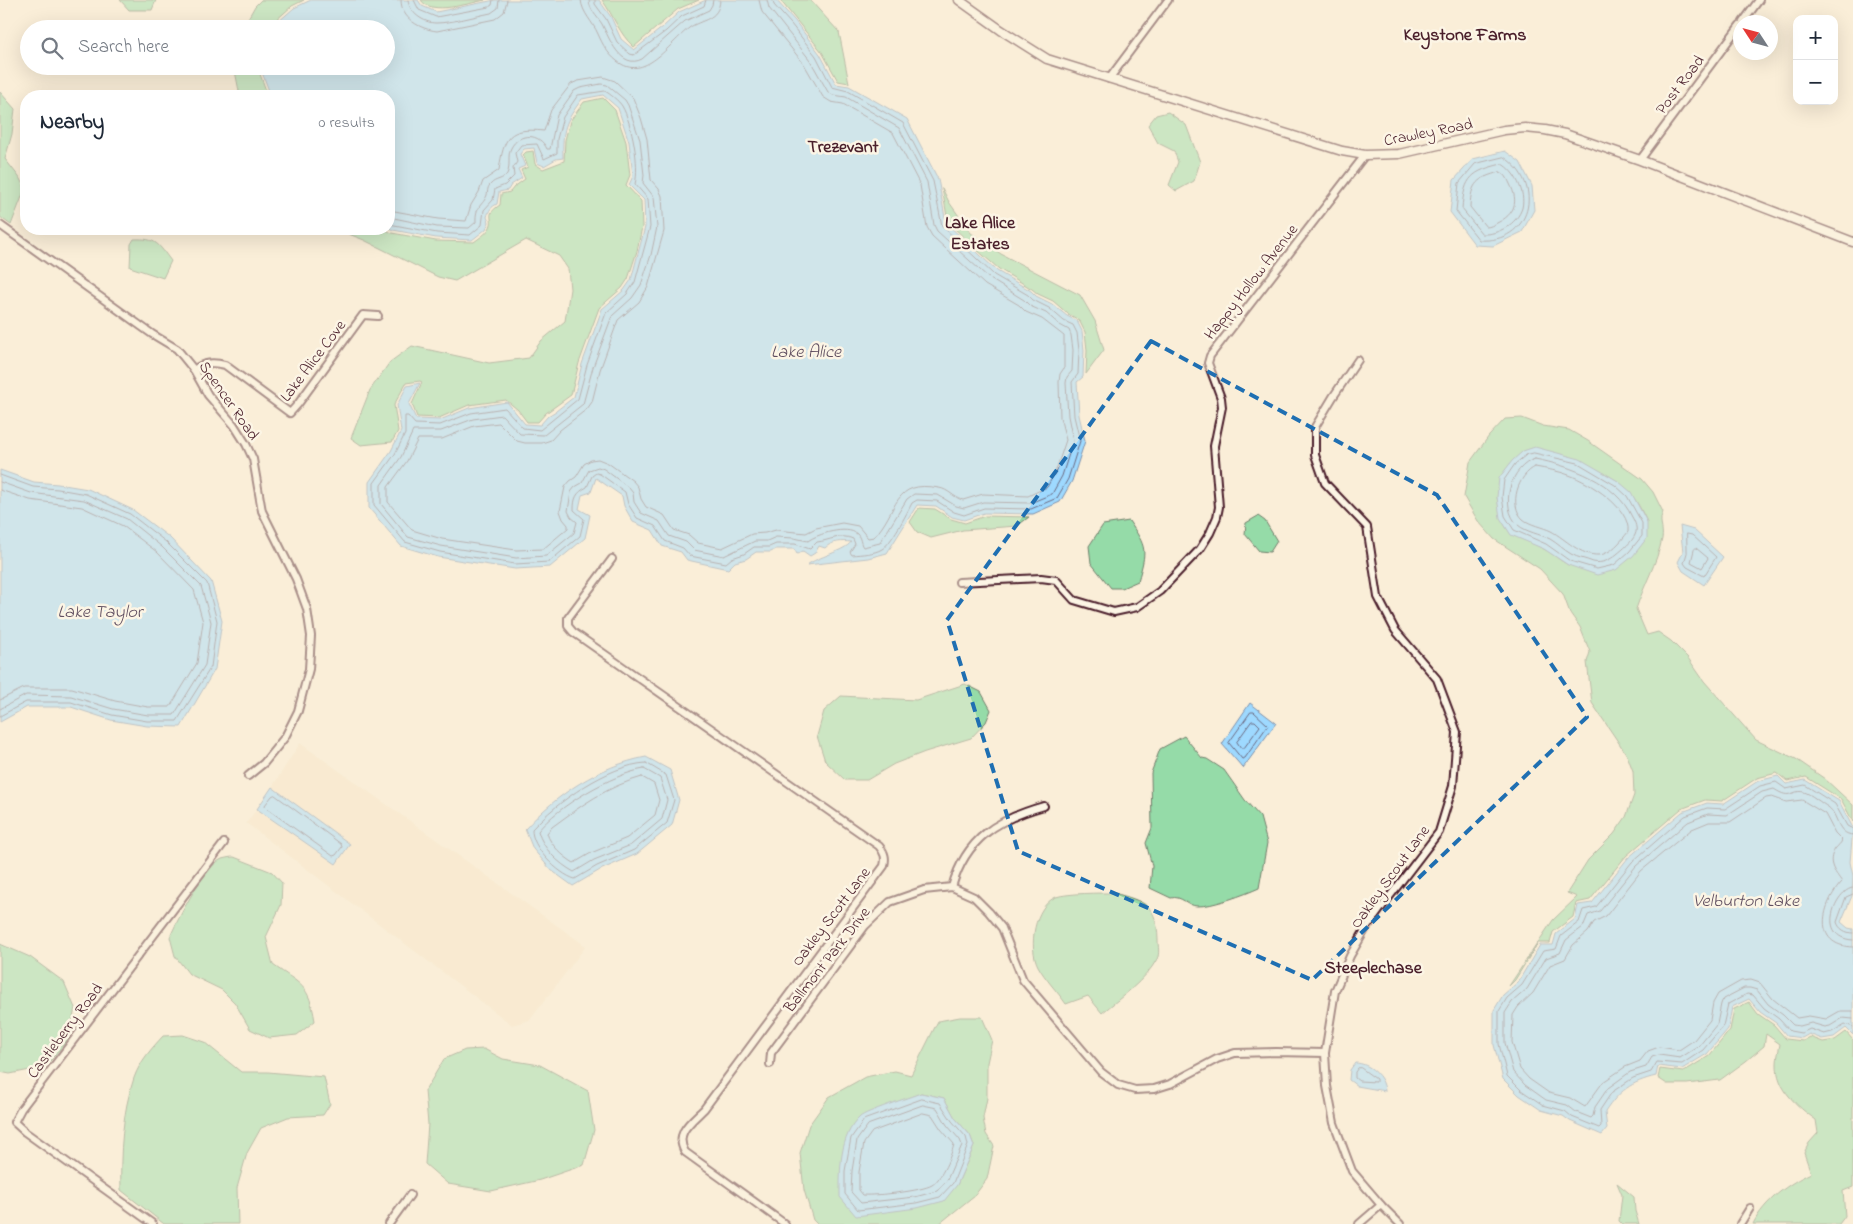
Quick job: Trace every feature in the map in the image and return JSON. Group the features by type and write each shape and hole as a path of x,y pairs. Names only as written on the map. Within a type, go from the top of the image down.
{"street":[{"name":"Crawley Road","path":"959,0 1001,30 1047,59 1342,151 1365,155 1399,154 1504,130 1525,128 1545,130 1566,134 1640,160 1853,242"},
{"path":"1109,79 1168,0"},
{"name":"Post Road","path":"1748,15 1759,0"},
{"name":"Post Road","path":"1640,160 1733,36"},
{"name":"Happy Hollow Avenue","path":"959,582 1041,578 1056,580 1074,600 1114,612 1137,607 1160,591 1184,567 1200,549 1210,533 1219,507 1214,446 1222,407 1221,398 1208,363 1210,356 1365,155"},
{"name":"Spencer Road","path":"0,224 176,349 194,370 208,395 234,425 253,459 262,511 296,579 307,609 311,636 309,669 298,711 285,737 264,763 248,776"},
{"name":"Lake Alice Cove","path":"194,370 199,365 219,363 225,365 290,413 363,314 378,316"},
{"name":"Oakley Scout Lane","path":"1358,360 1315,427 1315,455 1325,484 1367,527 1378,597 1395,630 1437,680 1457,732 1453,786 1439,832 1370,924 1350,956 1336,991 1325,1054 1327,1086 1334,1123 1352,1171 1400,1224"},
{"name":"Oakley Scott Lane","path":"612,559 568,618 568,626 573,632 879,846 885,858 884,866 704,1110 684,1130 681,1136 681,1145 685,1152 785,1224"},
{"path":"1044,806 1017,814 1000,822 985,833 972,847 957,871 952,887 974,897 1002,928 1023,980 1101,1072 1118,1085 1135,1090 1154,1090 1170,1084 1217,1059 1235,1053 1325,1054"},
{"name":"Castleberry Road","path":"153,1224 25,1132 14,1122 27,1101 224,843"},
{"name":"Ballmont Park Drive","path":"770,1064 771,1053 865,926 890,902 924,890 952,887"},
{"path":"389,1224 410,1195"},
{"path":"1359,1224 1381,1205"},
{"path":"1740,1224 1750,1208"}],"highlighted area":[{"path":"1151,341 1437,495 1587,717 1312,980 1018,851 947,620"}],"shaded area":[{"path":"300,743 586,946 530,1020 512,1025 246,823 257,809 336,864 350,844 272,787"}],"green space":[{"path":"120,0 156,0 152,10 129,10"},
{"path":"261,0 304,0 292,6 276,20 247,20"},
{"path":"421,0 485,0 441,8 426,5"},
{"path":"602,0 699,0 678,9 634,47 620,31"},
{"path":"780,0 810,0 839,32 849,83 838,81 822,52"},
{"path":"236,75 260,75 266,90 239,90"},
{"path":"0,92 15,109 12,134 5,159 20,179 20,202 11,225 0,217"},
{"path":"603,98 615,110 626,142 630,175 626,185 641,201 642,227 628,279 622,288 599,308 579,363 571,395 546,413 538,422 527,422 518,410 506,400 469,405 439,418 417,417 412,404 422,382 406,383 394,405 398,431 392,442 361,445 351,438 370,390 390,362 412,346 489,363 529,358 541,341 565,321 570,289 568,269 559,256 526,240 455,281 438,277 351,235 395,234 436,241 474,242 489,229 491,214 500,205 501,194 510,192 525,179 521,170 528,167 523,155 526,152 533,151 535,164 543,169 564,161 565,140 570,121 584,102"},
{"path":"1168,112 1186,125 1200,162 1194,181 1176,191 1169,185 1178,162 1174,151 1158,143 1148,125 1156,115"},
{"path":"942,188 949,202 971,233 1001,254 1080,295 1095,321 1104,350 1086,374 1087,350 1085,332 1079,320 1068,314 1053,301 1038,294 999,269 976,249 948,222"},
{"path":"134,239 152,241 163,250 171,261 163,278 130,267 131,244"},
{"path":"1522,418 1543,426 1569,430 1642,479 1653,492 1663,512 1660,548 1636,609 1647,635 1658,632 1671,641 1688,658 1704,681 1756,740 1796,759 1825,779 1853,805 1853,822 1841,799 1806,777 1787,781 1777,773 1757,778 1722,801 1705,800 1681,809 1626,856 1590,900 1576,903 1573,917 1553,932 1550,943 1538,943 1515,980 1509,986 1553,920 1577,897 1567,893 1588,860 1614,834 1626,817 1634,795 1633,771 1627,755 1592,703 1587,662 1590,652 1580,627 1570,613 1563,594 1540,569 1494,539 1478,521 1464,497 1470,462 1489,436 1505,419","holes":["1604,473 1630,493 1647,522 1568,565 1545,550 1510,532 1502,520 1497,497"]},
{"path":"919,508 935,509 951,519 965,523 985,516 1029,517 1017,526 963,530 931,538 917,532 910,522"},
{"path":"1258,516 1265,521 1277,541 1270,552 1259,551 1245,534 1246,523"},
{"path":"1129,521 1144,549 1141,570 1138,581 1122,588 1111,588 1091,563 1089,546 1103,525"},
{"path":"965,684 981,692 991,710 986,722 971,738 894,764 867,780 845,780 825,761 817,736 824,711 841,696 916,700"},
{"path":"1184,736 1202,758 1207,759 1224,770 1245,800 1260,817 1267,843 1259,888 1228,900 1203,906 1194,906 1150,888 1152,866 1146,843 1152,828 1151,773 1160,749"},
{"path":"234,857 272,872 282,883 281,905 266,937 273,965 297,982 310,999 315,1021 297,1035 269,1038 250,1029 235,1003 222,990 189,974 175,956 170,937 192,894 215,864 222,859"},
{"path":"1114,893 1141,902 1152,912 1157,928 1158,957 1139,982 1102,1013 1088,996 1066,1004 1041,971 1035,958 1034,938 1038,918 1048,902 1056,897 1076,894"},
{"path":"0,944 30,957 64,982 75,1008 69,1038 45,1067 10,1074 0,1072"},
{"path":"1749,1002 1758,1014 1774,1025 1786,1039 1803,1041 1810,1037 1823,1042 1835,1040 1846,1032 1853,1040 1853,1187 1843,1191 1845,1216 1839,1224 1753,1224 1770,1200 1794,1182 1811,1173 1804,1153 1809,1143 1818,1133 1816,1120 1795,1103 1780,1081 1777,1063 1780,1044 1766,1034 1764,1046 1720,1080 1687,1084 1667,1084 1658,1078 1660,1069 1683,1072 1709,1056 1730,1030 1734,1009"},
{"path":"960,1017 982,1017 992,1040 987,1063 987,1098 983,1118 986,1134 994,1146 987,1179 975,1195 939,1224 817,1224 813,1220 804,1190 800,1153 809,1125 829,1097 865,1077 895,1071 911,1075 938,1021","holes":["921,1093 944,1098 955,1118 970,1135 974,1146 957,1185 900,1101"]},
{"path":"183,1035 204,1042 241,1072 268,1072 324,1077 330,1104 323,1115 288,1117 261,1128 247,1153 237,1188 238,1224 164,1224 121,1190 123,1133 127,1105 134,1078 143,1060 163,1036"},
{"path":"484,1049 503,1059 540,1065 588,1091 594,1130 584,1165 540,1180 491,1191 448,1184 425,1164 428,1124 425,1091 444,1059 465,1050"},
{"path":"1617,1183 1634,1197 1635,1211 1639,1224 1622,1224 1619,1221 1622,1195"}],"water":[{"name":"Lake Alice","path":"311,0 418,0 422,6 436,12 495,0 599,0 611,17 621,39 634,50 679,12 706,0 776,0 820,54 836,84 849,86 907,119 938,179 946,223 997,271 1077,321 1082,331 1084,350 1083,377 1077,382 1079,415 1085,441 1072,481 1060,502 1033,514 984,513 964,520 952,517 936,506 917,505 887,553 868,558 807,565 843,548 851,542 841,542 831,544 825,548 819,546 815,553 810,556 803,551 797,554 794,549 756,552 746,559 735,562 728,569 687,560 681,552 662,546 652,530 633,522 624,506 622,496 596,478 591,492 582,495 579,509 590,515 585,538 550,567 515,569 438,557 401,546 369,508 369,482 391,451 401,431 397,405 407,386 420,383 409,404 416,419 440,420 469,408 507,402 525,424 540,425 548,416 574,397 582,364 602,309 624,290 631,280 645,227 644,200 629,185 633,176 629,142 618,108 603,95 582,99 568,120 563,140 563,158 556,159 544,166 537,163 534,148 524,149 520,154 525,166 518,169 522,178 511,185 508,190 499,192 497,204 489,211 487,217 489,222 486,229 472,240 436,238 395,230 395,90 269,90 263,75 395,75 395,20 280,20 294,8"},
{"path":"1505,151 1520,162 1532,186 1534,210 1522,232 1493,246 1475,245 1450,212 1454,180 1473,159"},
{"path":"1535,447 1580,459 1618,481 1631,492 1647,522 1647,538 1633,556 1616,570 1597,575 1568,565 1544,549 1511,535 1500,518 1497,497 1499,478 1512,461 1523,451"},
{"name":"Lake Taylor","path":"0,470 34,482 88,489 133,510 170,538 211,581 222,621 215,669 181,727 147,726 111,720 71,707 27,707 0,722"},
{"path":"1680,526 1694,530 1723,557 1704,585 1683,571 1678,562 1683,552"},
{"path":"1250,703 1276,723 1243,768 1222,744"},
{"path":"646,757 670,770 679,800 672,825 637,854 600,870 573,886 551,870 533,849 525,829 551,804 580,783 612,767"},
{"name":"Velburton Lake","path":"1778,776 1786,784 1805,780 1839,801 1853,828 1850,862 1853,876 1852,896 1841,922 1848,928 1853,929 1853,1035 1846,1028 1834,1037 1822,1039 1809,1034 1802,1038 1787,1036 1776,1023 1760,1012 1749,999 1732,1007 1728,1029 1707,1054 1682,1069 1658,1066 1656,1076 1633,1084 1615,1098 1605,1112 1607,1129 1602,1135 1563,1116 1541,1110 1519,1095 1503,1079 1494,1045 1494,1010 1503,995 1518,982 1540,945 1553,945 1556,934 1575,919 1578,905 1592,903 1628,858 1682,812 1707,803 1723,804 1758,781"},
{"path":"272,787 350,844 336,864 257,809"},
{"path":"1355,1063 1365,1065 1375,1071 1382,1080 1385,1091 1357,1086 1349,1080 1350,1070"},
{"path":"921,1093 944,1098 955,1118 970,1135 974,1146 957,1185 944,1201 917,1208 856,1216 840,1197 842,1154 848,1134 860,1117"}],"district":[{"name":"Keystone Farms","path":"1465,34"},
{"name":"Trezevant","path":"843,146"},
{"name":"Lake Alice Estates","path":"980,232"},
{"name":"Steeplechase","path":"1373,967"}]}
